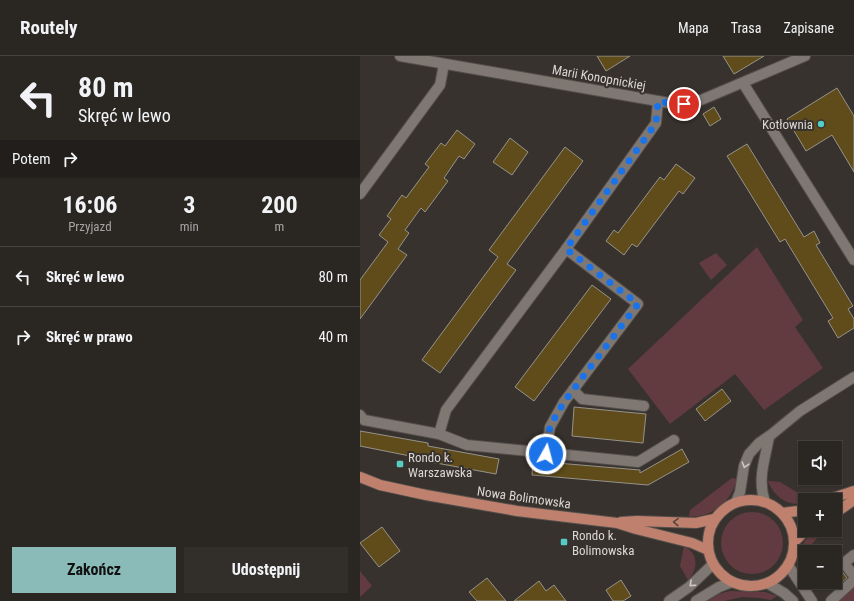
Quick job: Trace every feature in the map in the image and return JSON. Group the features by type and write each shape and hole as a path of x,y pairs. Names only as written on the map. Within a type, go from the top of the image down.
{"main road":[{"name":"Nowa Bolimowska","path":"360,477 380,485 426,495 517,511 617,523 692,543 708,550"},
{"name":"Nowa Bolimowska","path":"360,485 380,485"},
{"path":"842,495 854,491"},
{"path":"751,500 765,502 782,513 789,522 794,542 793,550 788,565 779,576 767,583 755,586 743,586 732,582 718,571 713,564 708,550 707,539 714,519 724,509 736,502 751,500"},
{"path":"842,508 854,500"},
{"path":"782,513 798,511"},
{"name":"Nowa Bolimowska","path":"617,523 637,520 696,523 714,519"},
{"path":"794,542 799,537"}],"street":[{"name":"Marii Konopnickiej","path":"400,56 675,104 694,103 805,56"},
{"path":"360,194 440,85 444,64"},
{"path":"743,83 854,260"},
{"path":"439,434 446,410 566,249 656,123 658,101"},
{"path":"546,454 550,426 564,402 638,304 566,249"},
{"path":"736,502 740,492 744,466 748,454 759,443 769,437 800,411 854,377"},
{"path":"573,390 582,399 644,406"},
{"path":"360,415 364,420 439,434 467,445 638,462 674,440"},
{"path":"765,502 762,492 761,471 765,460 769,437"},
{"path":"854,555 844,563 854,576"},
{"path":"669,601 689,587 713,564"},
{"path":"788,565 812,601"},
{"path":"831,601 854,580"},
{"path":"696,601 718,587 732,582"},
{"path":"767,583 793,601"}],"shaded area":[{"path":"757,247 803,320 795,327 823,368 764,410 735,374 670,424 628,369"},
{"path":"716,253 727,265 711,280 699,263"},
{"path":"732,478 737,479 734,487 726,501 720,507 706,514 689,517 690,510"},
{"path":"768,481 780,482 798,493 798,504 781,499 770,486"},
{"path":"752,512 769,517 774,521 778,526 783,543 778,560 774,565 769,569 752,574 735,569 730,565 726,560 721,543 726,526 730,521 735,517"},
{"path":"808,537 818,537 811,545 803,545"},
{"path":"684,546 692,553 695,561 694,571 688,580 680,566"},
{"path":"360,571 372,586 360,597"},
{"path":"854,585 854,601 836,601"},
{"path":"730,591 765,592 777,596 771,600 742,597 724,601 708,601 719,594"}],"building":[{"path":"597,56 630,56 606,71"},
{"path":"723,56 764,56 734,74"},
{"name":"Kotłownia","path":"837,88 854,116 854,172 832,135 806,151 787,119"},
{"path":"714,107 721,119 710,126 703,114"},
{"path":"457,130 475,144 464,159 459,156 444,178 448,181 425,212 421,208 405,230 409,233 398,249 407,255 360,319 360,280 388,242 379,235 391,219 387,216 402,195 406,198 429,167 425,164 441,143 445,146"},
{"path":"510,138 528,152 512,175 493,162"},
{"path":"747,144 804,237 814,231 820,243 816,245 853,306 848,309 854,319 854,328 838,338 828,321 833,318 785,239 780,242 727,156"},
{"path":"565,147 583,161 507,264 516,270 440,373 422,360 498,257 489,250"},
{"path":"676,164 695,178 683,194 679,191 637,247 632,244 624,255 606,241 614,230 618,233 660,177 664,180"},
{"path":"592,285 611,299 534,401 515,387"},
{"path":"722,389 731,401 705,421 696,409"},
{"path":"574,407 646,414 643,443 572,436"},
{"path":"360,431 428,443 428,446 499,459 496,474 425,461 425,459 360,446"},
{"path":"682,449 689,462 648,485 532,475 533,461 640,470 640,473"},
{"path":"382,527 400,551 379,567 360,543"},
{"path":"842,571 847,578 842,583"},
{"path":"487,578 506,601 477,601 469,592"},
{"path":"621,580 631,596 623,601 613,601 606,590"},
{"path":"539,581 546,591 554,585 566,601 514,601"}],"place":[{"name":"Kotłownia","path":"821,124"},
{"name":"Rondo k. Warszawska","path":"400,464"},
{"name":"Rondo k. Bolimowska","path":"564,542"}],"route":[{"path":"546,454 550,426 564,402 638,304 566,249 656,123 658,101 684,104"}]}
